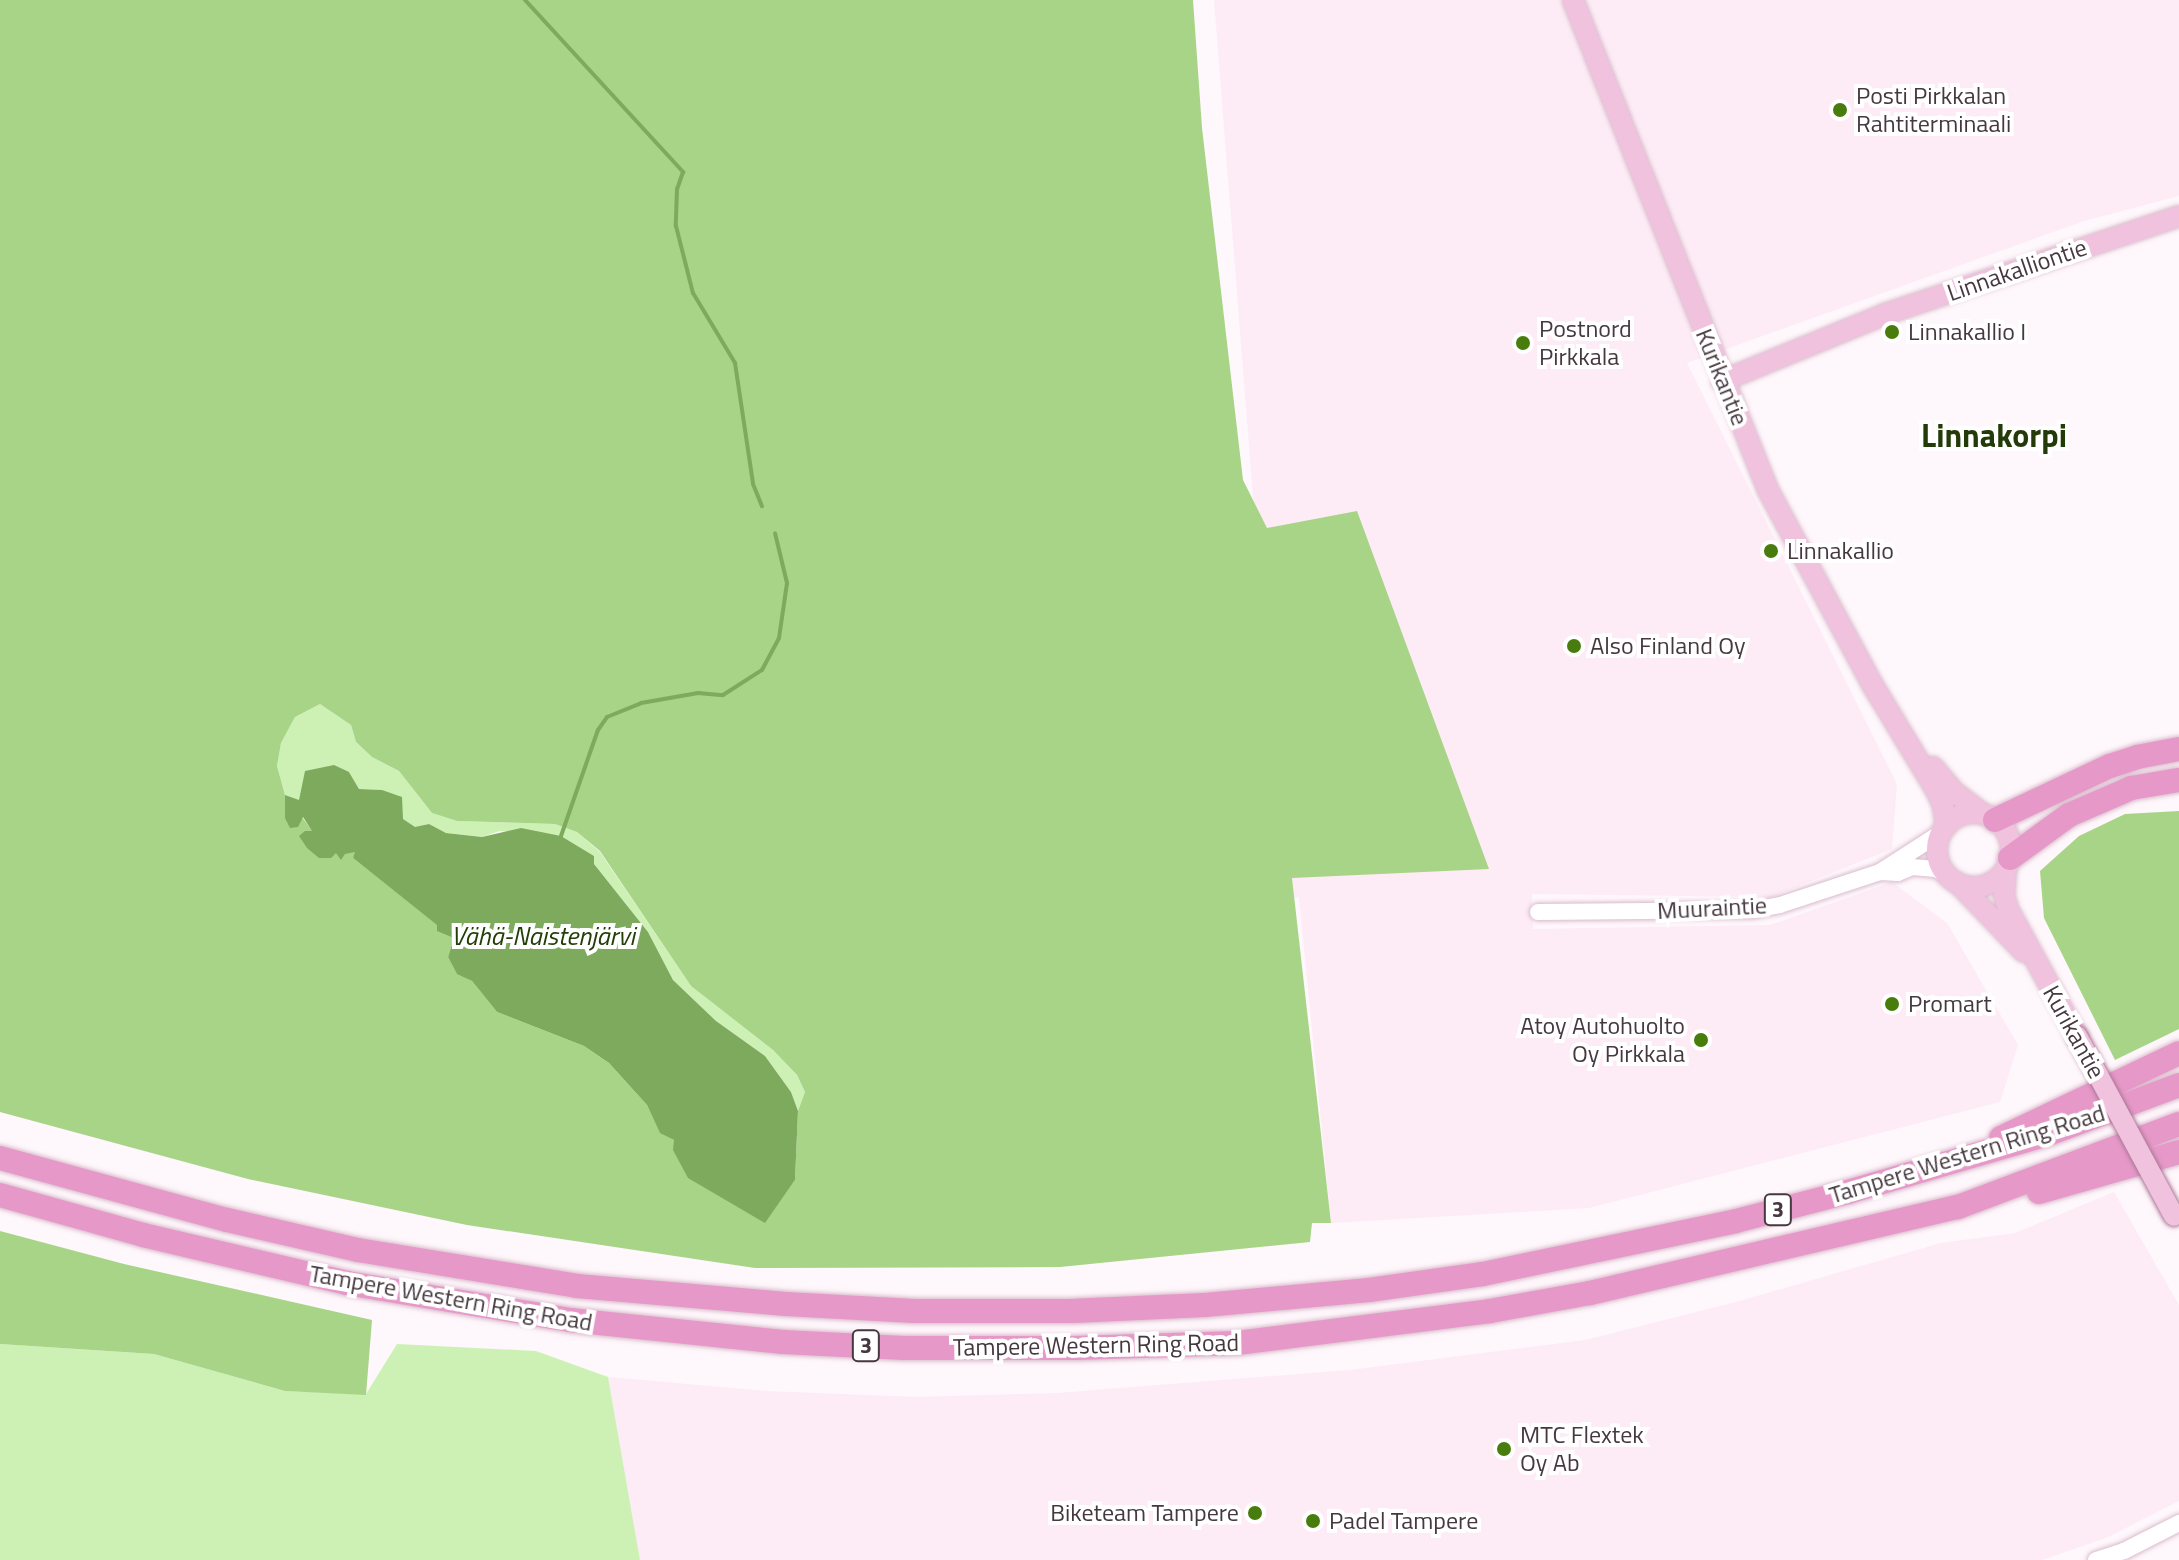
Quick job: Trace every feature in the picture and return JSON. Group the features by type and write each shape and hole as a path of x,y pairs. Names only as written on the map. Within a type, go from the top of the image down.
{"highway":[{"path":"1989,817 2110,766 2179,749"},
{"path":"2008,864 2069,815 2131,788 2179,780"},
{"path":"1963,1159 2034,1120 2129,1079 2179,1053"},
{"name":"Tampere Western Ring Road","path":"0,1158 227,1220 344,1247 577,1286 786,1304 1024,1311 1205,1305 1369,1290 1483,1274 1736,1221 2048,1134 2179,1085"},
{"name":"Tampere Western Ring Road","path":"0,1195 347,1283 466,1304 654,1330 783,1342 904,1348 1075,1348 1237,1343 1407,1323 1590,1293 1958,1207 2179,1124"},
{"path":"1958,1207 2040,1192 2179,1152"}],"main road":[{"name":"Kurikantie","path":"1573,0 1722,381 1794,543 1943,805 1944,829"},
{"name":"Linnakalliontie","path":"1722,381 1885,314 2179,216"},
{"name":"Kurikantie","path":"1906,737 1954,792 1989,817"},
{"path":"1966,814 1989,817 2007,833 2008,864 1993,882 1979,888 1953,879 1938,855 1944,829 1966,814"},
{"name":"Kurikantie","path":"2008,864 2004,895 2036,966 2176,1221"},
{"name":"Kurikantie","path":"1953,879 2036,966"}],"street":[{"name":"Muuraintie","path":"1538,912 1754,910 1835,889 1880,872 1944,829"},
{"name":"Muuraintie","path":"1880,872 1898,873 1912,867 1925,868 1953,879"},
{"path":"2096,1560 2124,1551 2179,1523"}],"shaded area":[{"path":"0,0 1193,0 1202,128 1243,480 1267,528 1357,511 1489,869 1292,878 1331,1223 1312,1223 1310,1242 1060,1267 755,1268 467,1225 248,1179 0,1112","holes":["320,704 351,725 356,742 372,757 399,771 432,813 457,821 555,824 577,832 600,851 691,986 773,1050 797,1075 805,1092 798,1111 795,1180 765,1222 688,1177 674,1140 660,1132 647,1105 609,1063 584,1046 497,1012 472,981 457,973 448,957 454,938 353,858 356,852 336,852 313,832 302,817 285,818 285,795 277,766 281,743 295,717"]},
{"path":"1214,0 2179,0 2179,196 2084,221 1687,363 1897,784 1892,849 1771,897 1532,894 1533,929 1770,925 1892,882 1947,923 2018,1045 2000,1102 1589,1208 1331,1223 1299,897 1294,898 1256,535"},
{"path":"320,704 351,725 356,742 372,757 399,771 432,813 457,821 555,824 577,832 600,852 691,986 773,1050 797,1075 805,1092 798,1111 791,1092 765,1056 716,1021 673,980 648,932 594,864 594,856 561,836 500,831 482,837 446,833 429,824 415,828 403,820 382,790 359,789 349,772 299,801 285,795 277,766 281,743 295,717"},
{"path":"2179,811 2179,1029 2115,1060 2044,918 2040,871 2079,836 2125,814"},
{"path":"2114,1192 2179,1305 2179,1501 2106,1538 2042,1560 640,1560 608,1377 767,1391 917,1397 1057,1393 1350,1370 1585,1340 1736,1302 1941,1243 2015,1233"},
{"path":"0,1231 124,1264 372,1320 366,1395 285,1391 154,1354 0,1344"},
{"path":"0,1344 154,1354 285,1391 366,1394 397,1344 536,1351 608,1377 640,1560 0,1560"}],"water":[{"name":"Vähä-Naistenjärvi","path":"334,765 349,772 359,789 382,790 402,797 403,819 415,827 429,824 446,833 482,837 521,828 561,836 594,856 594,864 648,932 673,980 716,1021 765,1056 791,1092 798,1111 795,1180 765,1223 688,1178 673,1150 674,1140 660,1133 647,1105 609,1063 584,1046 497,1012 472,981 457,974 448,957 454,938 437,931 437,925 353,858 355,852 345,854 341,860 336,853 331,858 319,858 307,848 299,836 305,831 312,831 303,817 298,827 290,828 285,818 285,795 299,800 305,771"}],"waterway":[{"path":"525,0 683,172 677,189 676,226 693,293 735,363 753,484 762,506"},
{"path":"561,836 598,730 607,717 641,703 698,693 723,695 762,670 779,638 787,583 775,533"}],"place":[{"name":"Posti Pirkkalan Rahtiterminaali","path":"1840,110"},
{"name":"Linnakallio I","path":"1892,332"},
{"name":"Postnord Pirkkala","path":"1523,343"},
{"name":"Linnakallio","path":"1771,551"},
{"name":"Also Finland Oy","path":"1574,646"},
{"name":"Promart","path":"1892,1004"},
{"name":"Atoy Autohuolto Oy Pirkkala","path":"1701,1040"},
{"name":"MTC Flextek Oy Ab","path":"1504,1449"},
{"name":"Biketeam Tampere","path":"1255,1513"},
{"name":"Padel Tampere","path":"1313,1521"}],"district":[{"name":"Linnakorpi","path":"1994,435"}]}
